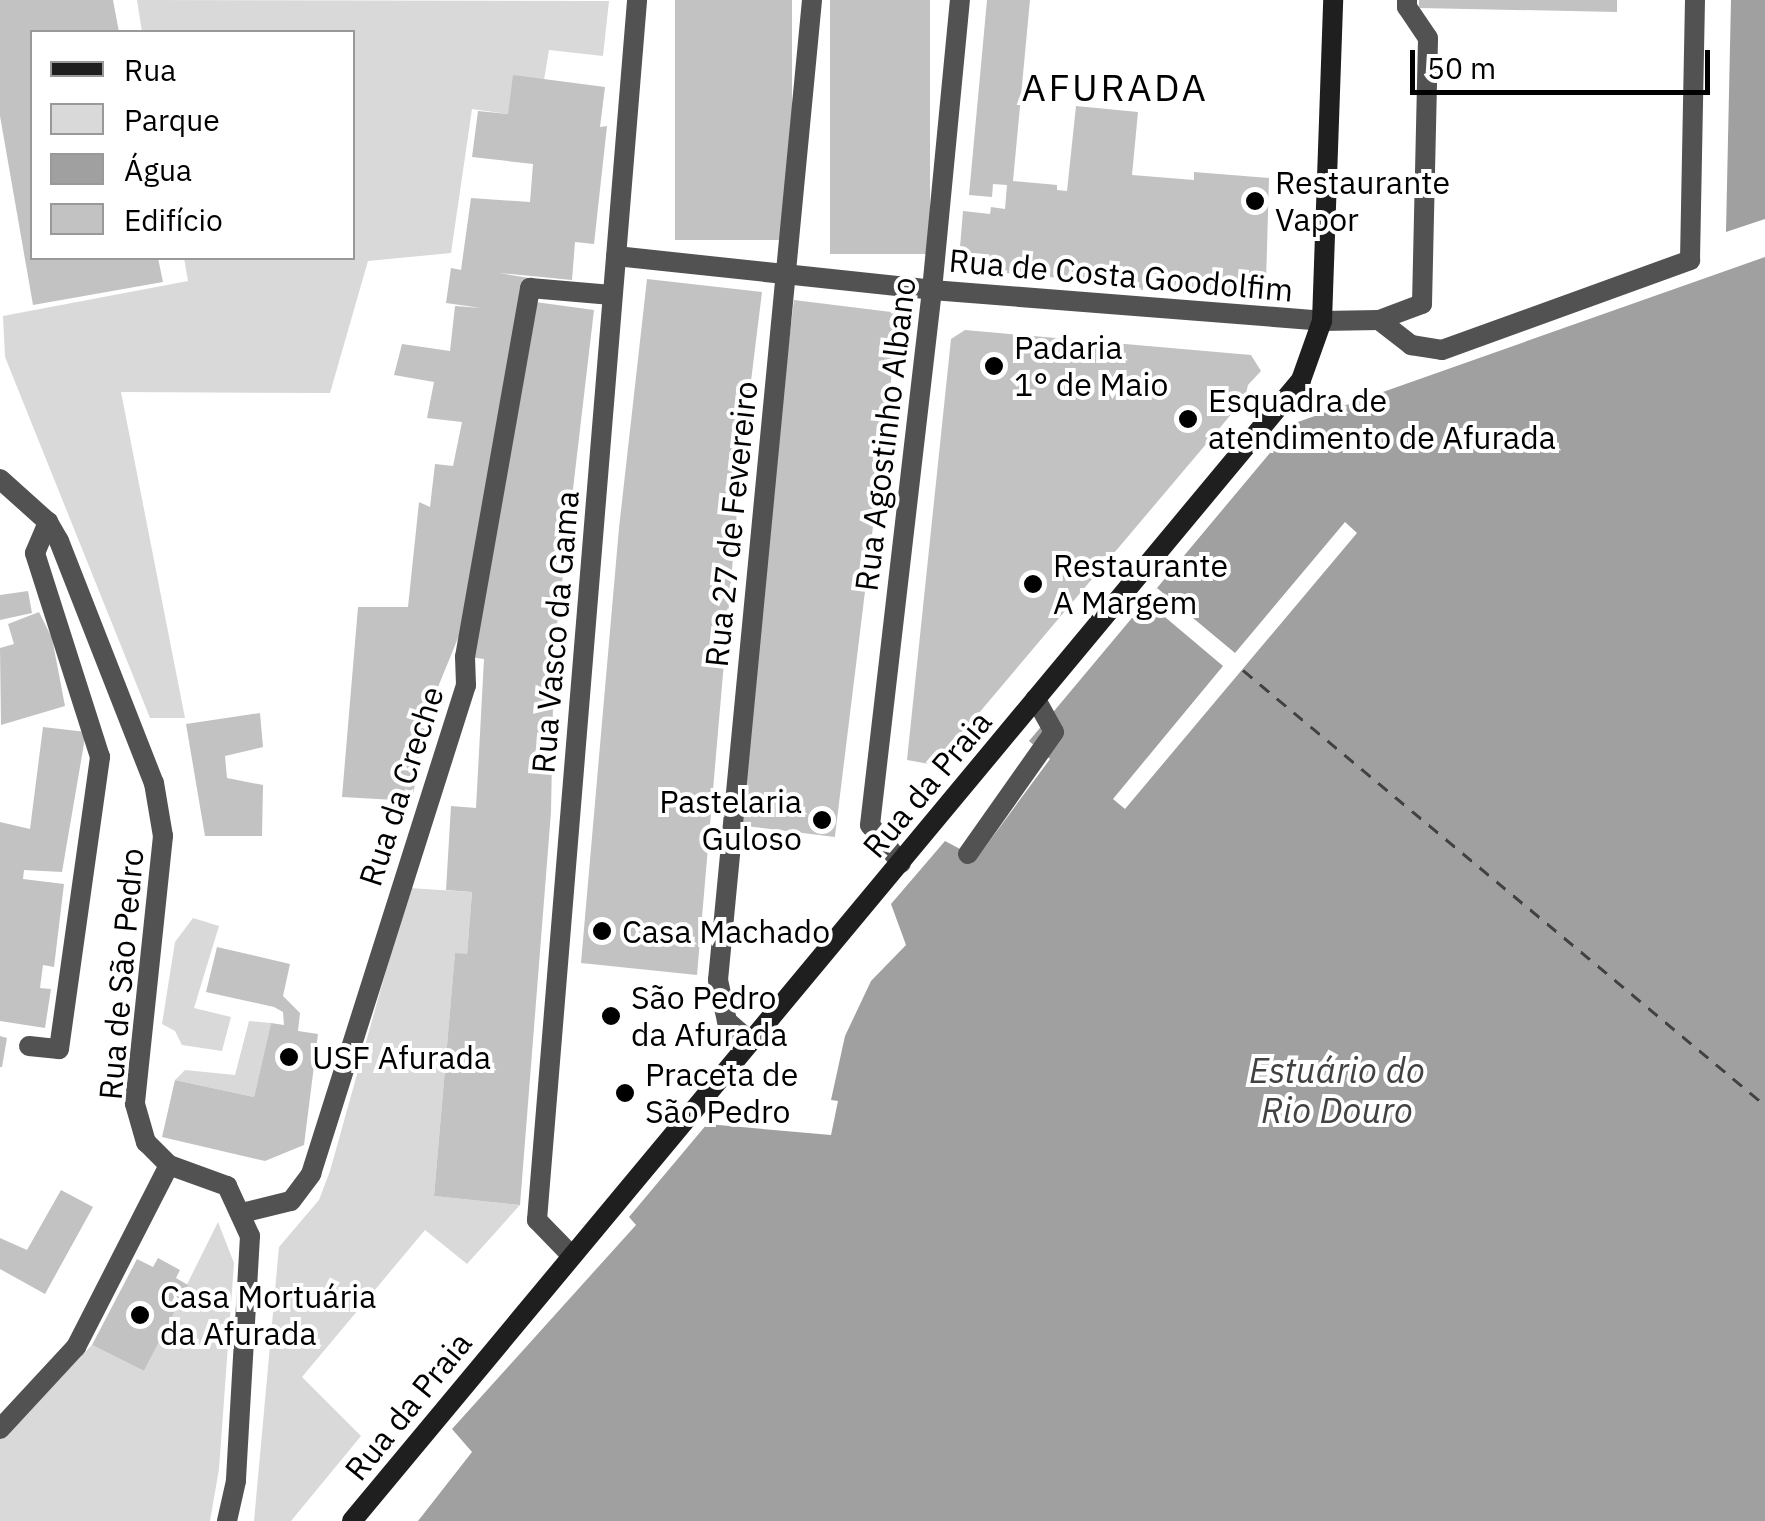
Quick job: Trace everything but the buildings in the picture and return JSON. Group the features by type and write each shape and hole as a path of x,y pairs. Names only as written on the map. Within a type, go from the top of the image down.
{"main road":[{"name":"Rua da Praia","path":"352,1521 1301,380 1322,321 1333,0"}],"street":[{"name":"Rua Vasco da Gama","path":"571,1254 537,1220 637,0"},
{"name":"Rua 27 de Fevereiro","path":"751,1042 727,1021 718,980 812,0"},
{"name":"Rua Agostinho Albano","path":"901,863 870,825 932,290 960,0"},
{"path":"1379,320 1422,304 1428,38 1407,7 1408,0"},
{"path":"1379,320 1411,346 1442,350 1690,260 1694,0"},
{"name":"Rua de Costa Goodolfim","path":"616,256 786,271 932,290 1322,321 1379,320"},
{"name":"Rua da Creche","path":"242,1213 291,1201 311,1174 466,685 465,657 530,288 612,295"},
{"name":"Rua de São Pedro","path":"0,479 48,522 154,783 162,836 134,1104 146,1142 169,1165"},
{"path":"28,1046 59,1049 100,757 35,554 48,522"},
{"path":"968,854 1054,732 1036,700"},
{"path":"0,1429 76,1347 169,1165 227,1186 250,1236 236,1480 227,1521"}],"green space":[{"path":"137,0 609,1 603,56 549,50 544,80 508,114 472,109 451,253 368,261 330,393 121,392 185,718 150,718 5,357 3,316 188,281 184,260 355,260 355,30 142,30"},
{"path":"409,888 472,892 467,954 455,954 434,1196 520,1205 467,1264 425,1230 302,1377 361,1436 291,1521 254,1521 279,1247 319,1200 330,1171"},
{"path":"193,918 219,926 194,1008 231,1017 222,1051 182,1045 175,1031 162,1024 175,942"},
{"path":"249,1021 271,1023 254,1097 175,1080 185,1070 235,1075"},
{"path":"218,1222 234,1263 219,1469 210,1521 0,1521 0,1437 92,1345 144,1371"}],"water":[{"path":"1731,0 1765,0 1765,219 1726,232"},
{"name":"Estuário do Rio Douro","path":"1765,257 1765,1521 418,1521 472,1452 452,1429 636,1225 629,1217 707,1124 831,1135 838,1101 831,1100 845,1036 871,981 906,945 891,904 945,841 977,858 1050,759 1029,741 1295,423"}],"pier":[{"path":"1345,522 1357,533 1125,809 1113,799 1223,666 1146,601 1157,588 1235,653"}],"ferry route":[{"path":"1243,670 1765,1105"}],"place":[{"name":"Restaurante Vapor","path":"1255,201"},
{"name":"Padaria 1° de Maio","path":"994,366"},
{"name":"Esquadra de atendimento de Afurada","path":"1188,419"},
{"name":"Restaurante A Margem","path":"1033,584"},
{"name":"Pastelaria Guloso","path":"822,820"},
{"name":"Casa Machado","path":"602,931"},
{"name":"São Pedro da Afurada","path":"611,1016"},
{"name":"USF Afurada","path":"289,1057"},
{"name":"Praceta de São Pedro","path":"625,1093"},
{"name":"Casa Mortuária da Afurada","path":"140,1315"}],"district":[{"name":"AFURADA","path":"1115,87"}]}
